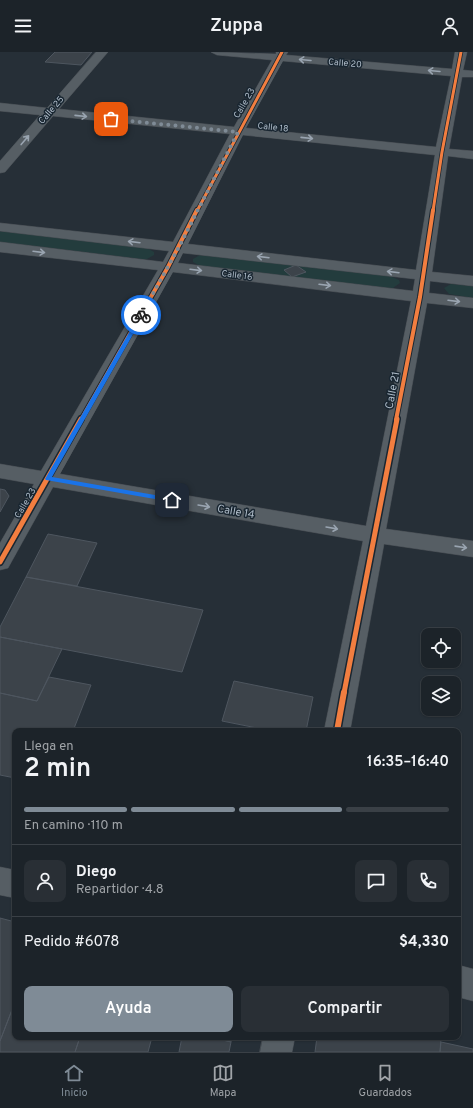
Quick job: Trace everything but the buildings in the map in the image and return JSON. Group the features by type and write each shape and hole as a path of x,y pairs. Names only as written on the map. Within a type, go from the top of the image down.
{"street":[{"name":"Calle 25","path":"0,169 48,112 102,52"},
{"name":"Calle 20","path":"217,52 281,55 466,73"},
{"name":"Calle 21","path":"338,728 424,275 442,152 466,73 461,52"},
{"name":"Calle 23","path":"0,562 168,267 238,132 281,55"},
{"name":"Calle 18","path":"0,107 473,155"},
{"name":"Calle 16","path":"0,227 473,281"},
{"name":"Calle 16","path":"0,247 473,303"},
{"name":"Calle 14","path":"0,471 374,535 473,549"},
{"path":"0,881 12,883"},
{"path":"461,982 473,985"},
{"path":"276,1052 278,1040"}],"green space":[{"path":"0,231 147,248 154,252 154,255 147,259 141,259 0,242"},
{"path":"200,255 390,276 399,280 400,283 393,288 387,288 200,266 193,262 193,259"},
{"path":"451,284 473,286 473,298 449,294 444,288"}],"cycle path":[{"path":"0,562 168,267 238,132 282,52"},
{"path":"338,728 420,297 442,152 461,52"}],"way so far":[{"path":"111,119 238,132 179,247 141,315"}],"route":[{"path":"141,315 48,479 172,500"}]}
